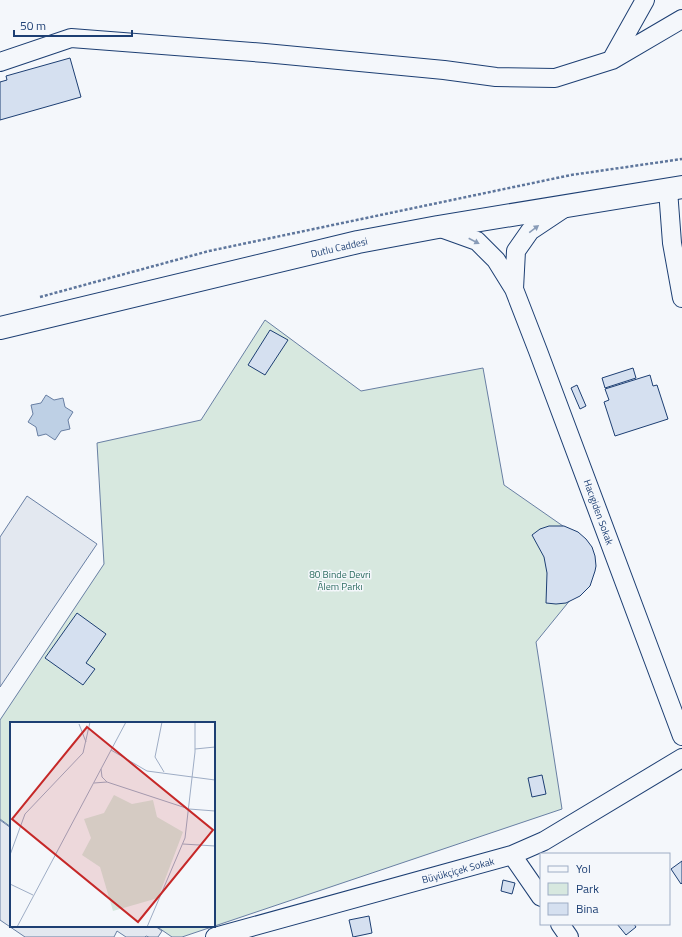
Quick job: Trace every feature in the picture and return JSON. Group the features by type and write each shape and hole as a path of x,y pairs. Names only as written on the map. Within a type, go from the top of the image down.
{"main road":[{"name":"Dutlu Caddesi","path":"0,328 358,242 438,227 567,206 677,185"},
{"name":"Dutlu Caddesi","path":"0,319 84,301 386,227 677,185"}],"street":[{"path":"612,60 645,0"},
{"path":"0,62 71,38 273,54 496,76 555,78 612,60 682,19"},
{"path":"677,185 672,243 682,298"},
{"name":"Hacıgiden Sokak","path":"514,289 516,251 530,231 567,206"},
{"name":"Hacıgiden Sokak","path":"438,227 478,241 496,260 514,289 682,736"},
{"name":"Büyükçiçek Sokak","path":"215,937 512,855 544,842 682,758"},
{"path":"512,855 540,896"},
{"path":"561,925 570,937"}],"green space":[{"name":"80 Binde Devri Âlem Parkı","path":"265,320 361,391 483,368 504,485 573,533 571,599 536,642 562,809 215,926 215,722 10,722 10,826 0,819 0,720 104,564 97,443 201,420"},
{"name":"80 Binde Devri Âlem Parkı","path":"157,927 212,927 182,937 172,937"}],"shaded area":[{"path":"27,496 97,544 0,687 0,537"},
{"path":"0,820 10,827 10,927 0,920"},
{"path":"10,927 156,927 162,931 158,937 126,937 117,931 114,937 25,937"}],"water":[{"path":"46,395 54,400 63,398 65,407 73,412 68,420 70,429 61,431 55,440 46,434 38,436 36,427 28,422 33,414 31,405 41,403"}],"building":[{"path":"70,58 81,97 0,120 0,82 7,80 6,76"},
{"path":"270,330 288,340 265,375 248,365"},
{"path":"633,368 636,378 605,388 602,378"},
{"path":"650,375 653,386 657,385 668,419 615,436 604,402 609,400 605,389"},
{"path":"577,385 586,406 580,409 571,388"},
{"path":"549,526 564,526 578,532 592,547 595,556 596,566 590,586 580,596 566,603 546,603 547,573 544,557 532,535 540,529"},
{"path":"77,613 106,634 86,663 95,669 83,685 45,658"},
{"path":"542,775 546,794 532,797 528,778"},
{"path":"682,861 682,883 681,884 671,869"},
{"path":"503,880 515,883 512,894 501,891"},
{"path":"369,916 372,933 353,937 349,920"},
{"path":"618,925 635,925 636,927 626,935"}]}
